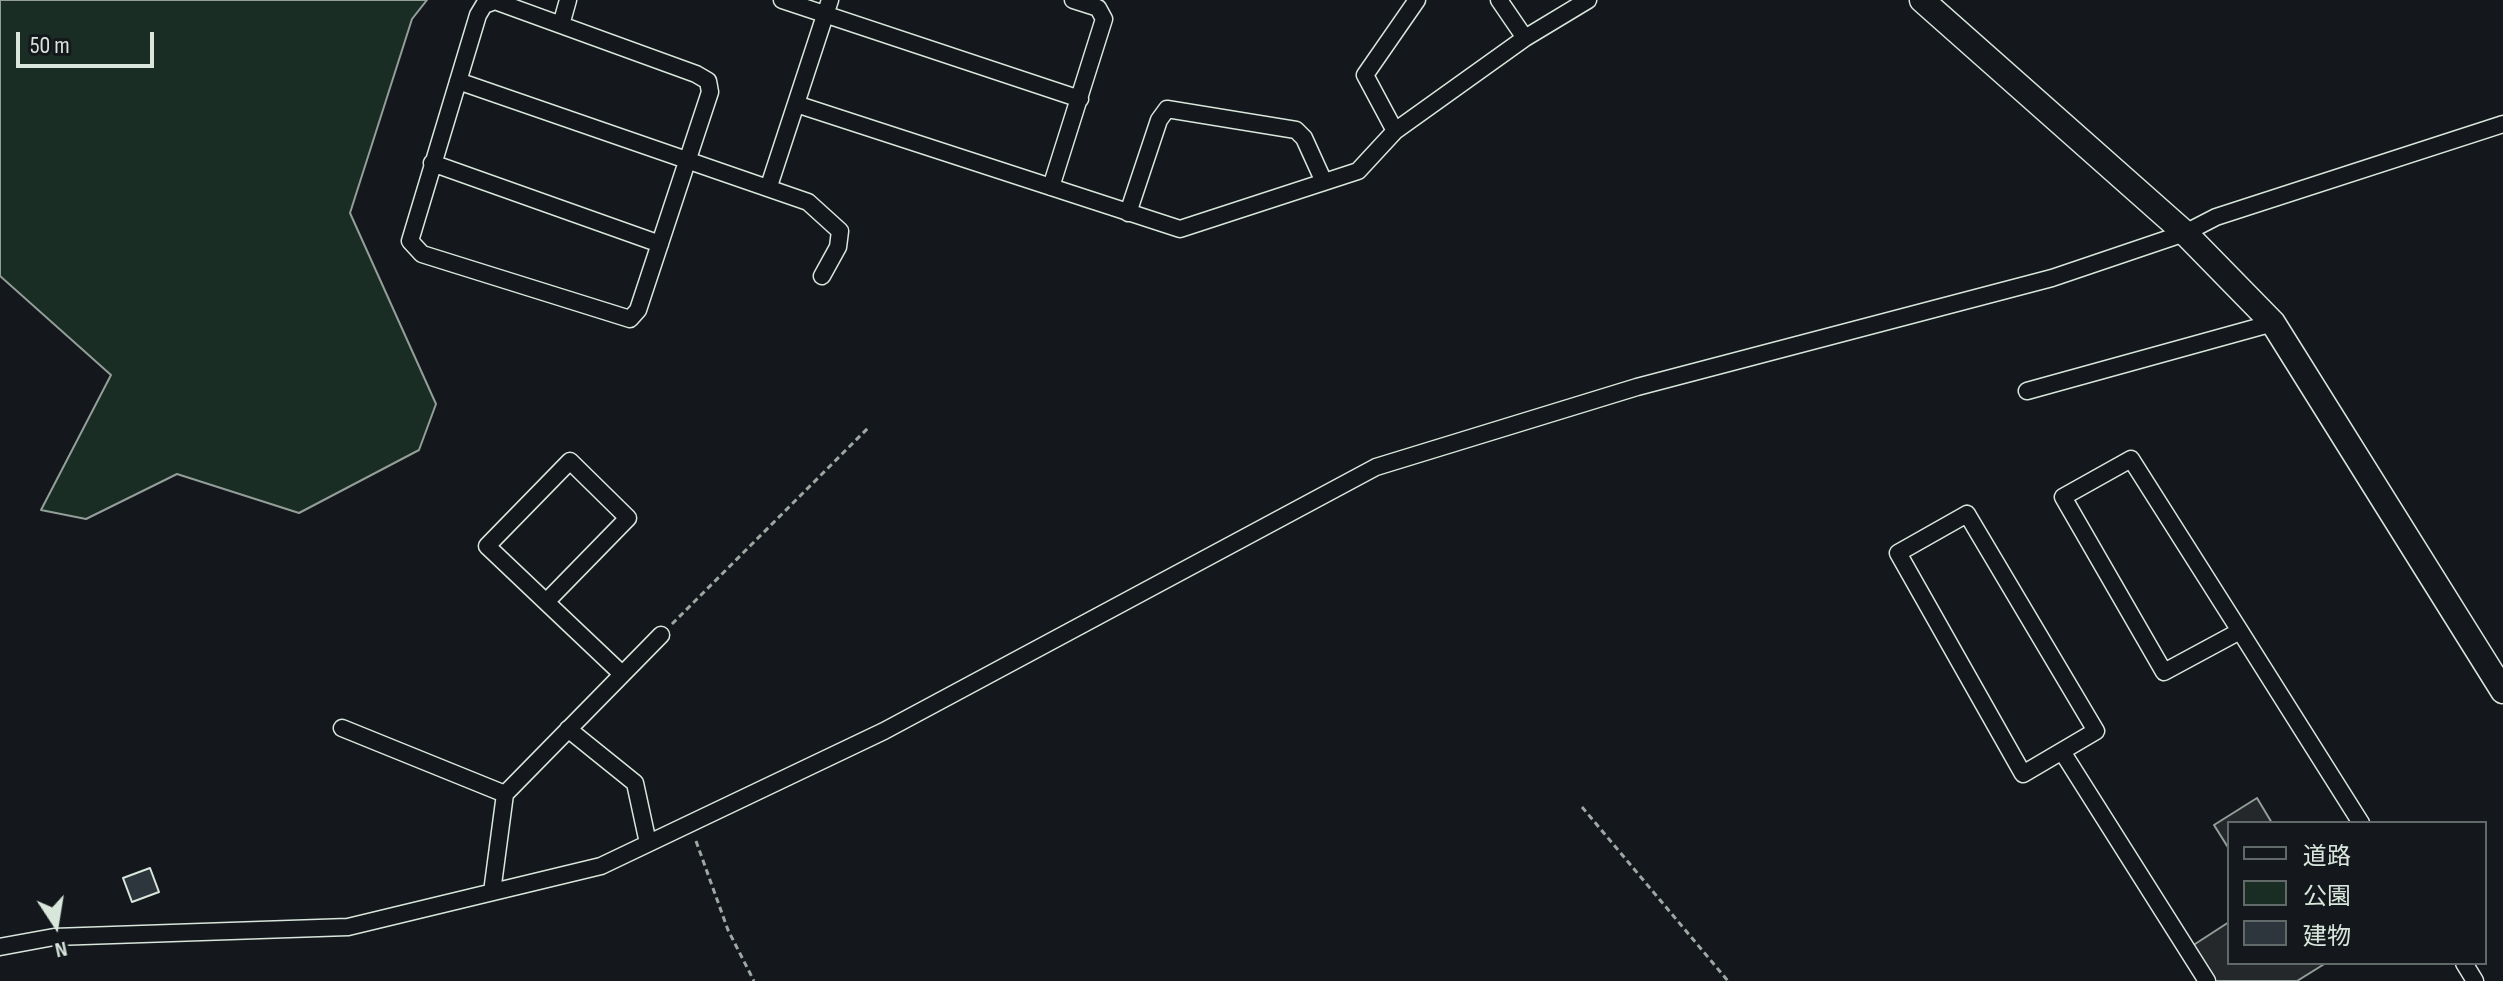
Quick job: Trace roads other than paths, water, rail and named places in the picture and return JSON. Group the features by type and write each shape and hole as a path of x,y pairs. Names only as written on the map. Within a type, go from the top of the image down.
{"street":[{"path":"561,25 568,0"},
{"path":"782,0 828,7 1080,99"},
{"path":"1051,187 1104,19 1098,8 1073,0"},
{"path":"1395,131 1365,75 1417,0"},
{"path":"1499,0 1525,38"},
{"path":"796,104 1180,229 1358,171 1395,131 1525,38 1588,0"},
{"path":"1922,0 2185,233 2273,323 2503,691"},
{"path":"495,1 708,81 710,92 638,310 630,319 422,254 414,248 410,231 458,81 484,5 495,1"},
{"path":"769,186 828,7"},
{"path":"458,81 808,202 840,231 838,247 822,276"},
{"path":"1128,213 1159,120 1167,109 1296,130 1304,138 1324,182"},
{"path":"0,947 54,937 348,927 601,866 1005,668 1376,467 1637,387 2052,278 2185,233 2216,217 2503,124"},
{"path":"432,163 660,244"},
{"path":"2027,391 2273,323"},
{"path":"2240,631 2164,672 2063,497 2131,459 2240,631 2360,821"},
{"path":"546,602 628,518 570,461 487,546 546,602 622,674"},
{"path":"1967,514 2096,731 2063,753 2023,774 1898,553 1967,514"},
{"path":"492,892 505,794 661,635"},
{"path":"342,728 505,794"},
{"path":"568,729 635,783 648,843"},
{"path":"2063,753 2207,981"}]}
